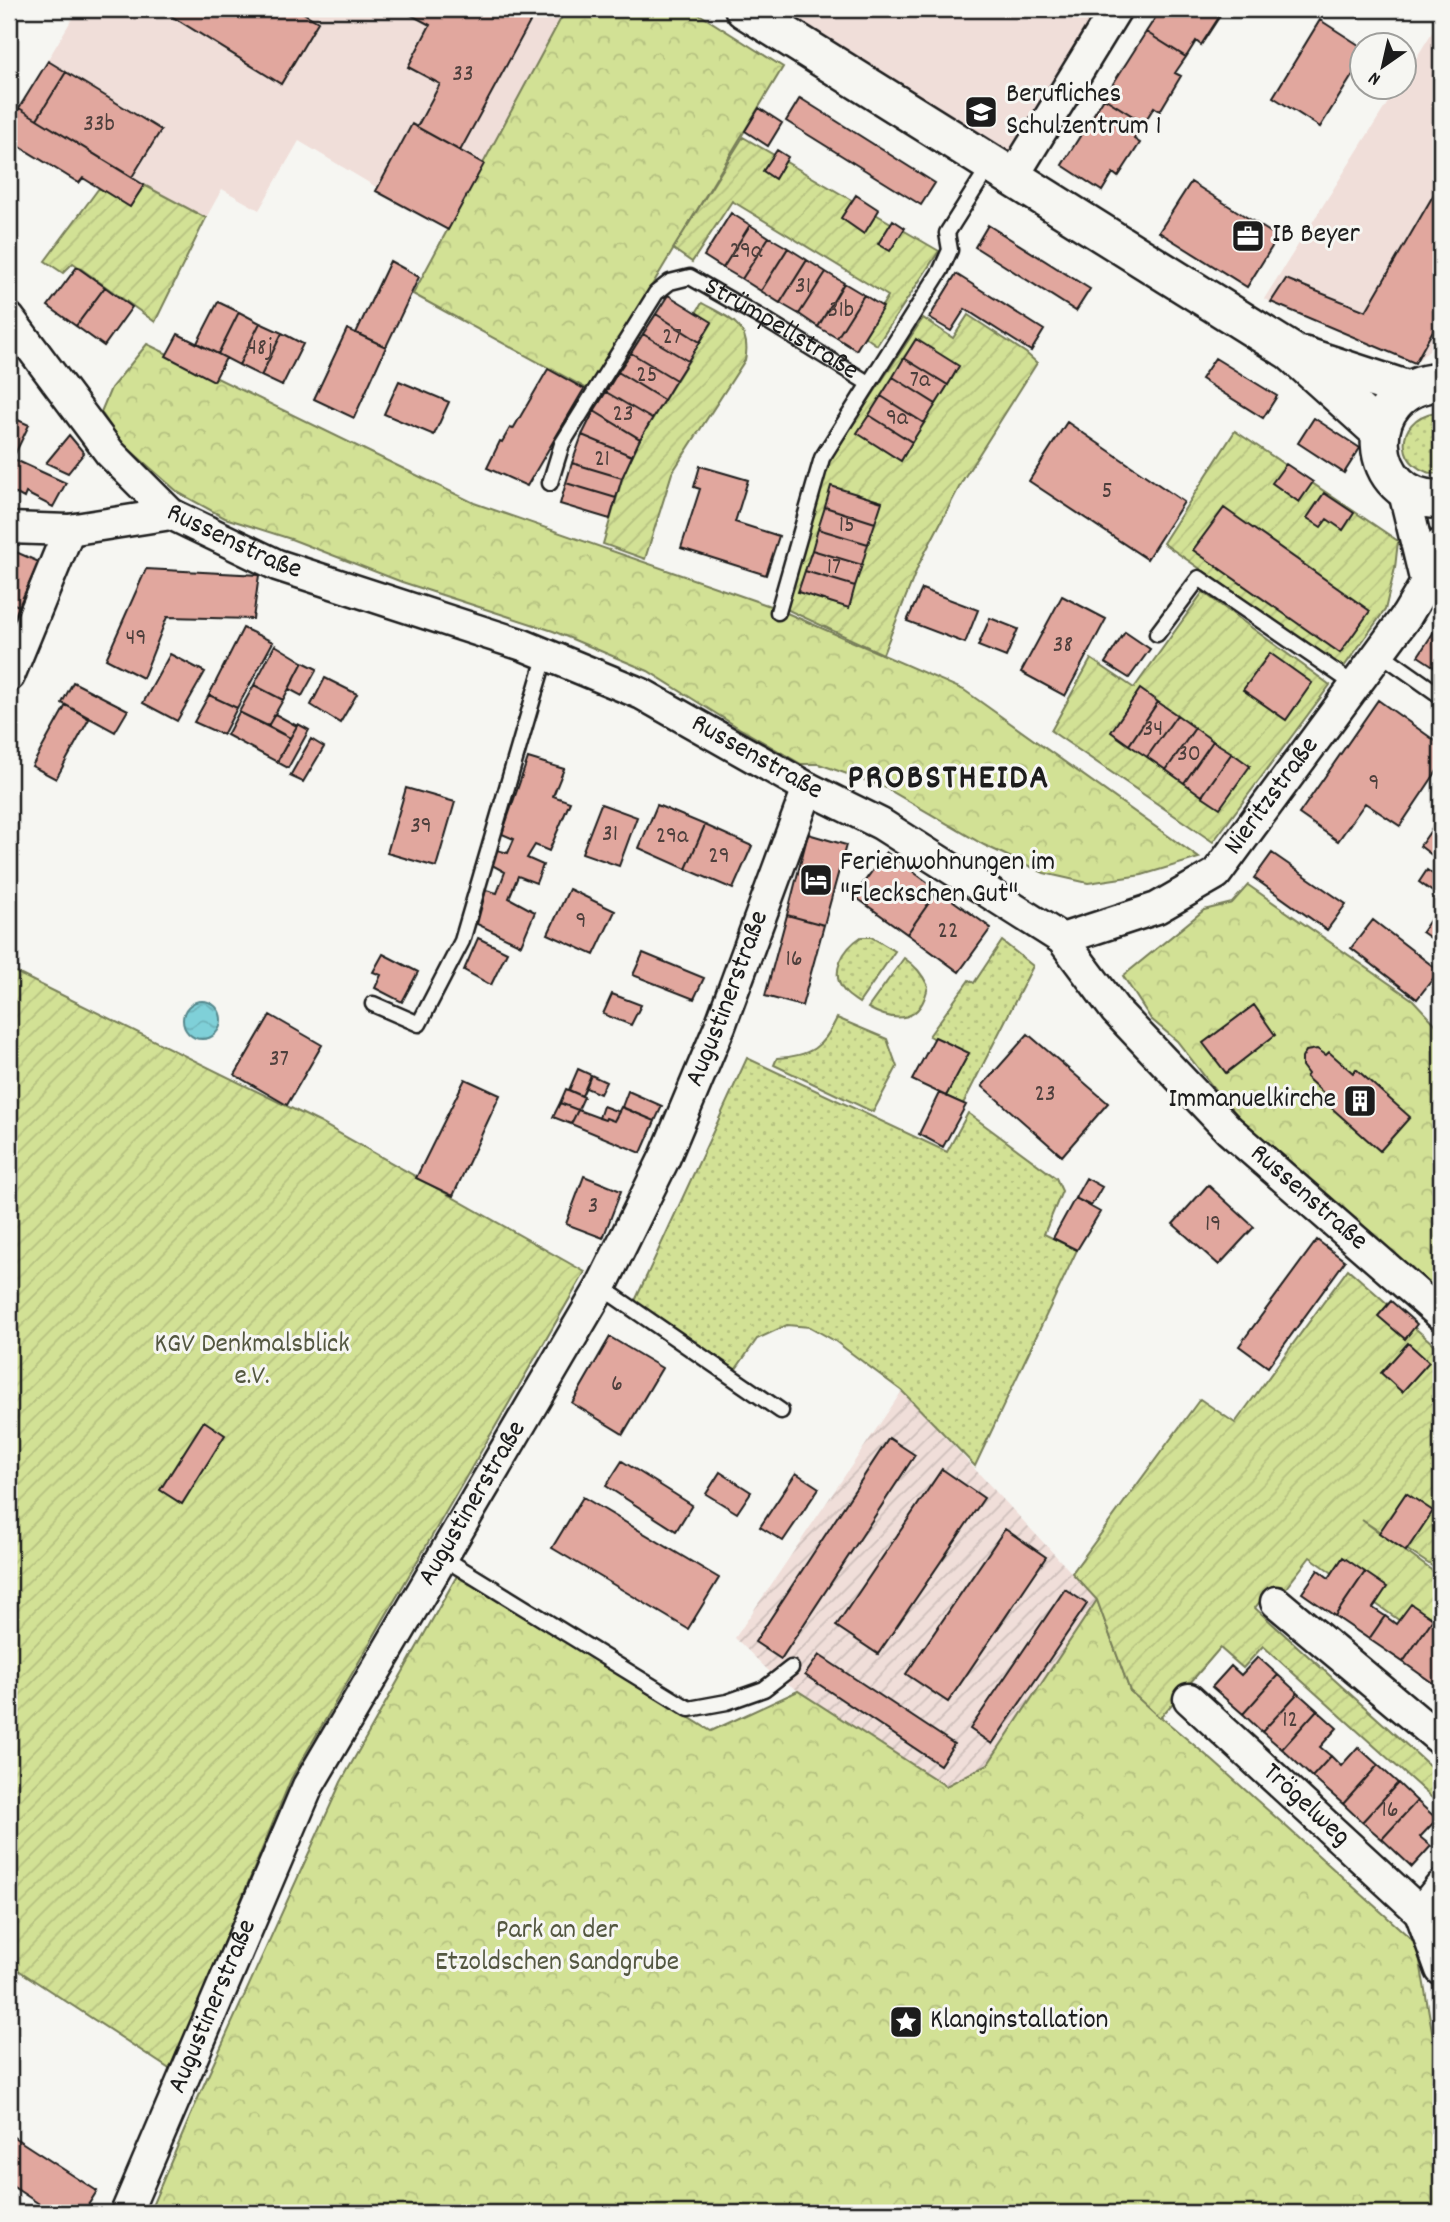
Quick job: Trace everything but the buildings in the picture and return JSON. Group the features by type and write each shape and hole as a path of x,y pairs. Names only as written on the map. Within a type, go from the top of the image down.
{"street":[{"path":"744,9 1290,351 1380,432"},
{"path":"1002,170 1116,9"},
{"name":"Russenstraße","path":"9,318 110,453 171,514 277,565 546,654 642,694 808,788 881,824 1062,939 1116,1011 1229,1130 1441,1315"},
{"path":"1290,351 1433,384"},
{"path":"1433,384 1395,402 1385,416 1380,432 1380,449 1384,464 1392,477 1404,488 1419,497 1441,499"},
{"path":"1404,488 1426,583"},
{"path":"9,528 69,530 171,514"},
{"path":"9,677 69,530"},
{"name":"Nieritzstraße","path":"1062,939 1157,908 1216,874 1407,615 1426,583 1441,544"},
{"name":"Augustinerstraße","path":"126,2213 308,1786 601,1287 665,1157 709,1053 808,788"},
{"path":"1276,1602 1441,1740"},
{"name":"Trögelweg","path":"1189,1699 1420,1912 1441,1970"},
{"path":"1420,1912 1441,1886"}],"lane":[{"name":"Strümpellstraße","path":"550,483 562,444 656,293 670,282 690,277 868,383 941,270 950,250 947,233 1002,170"},
{"path":"778,612 822,458 868,383"},
{"path":"1157,634 1199,578 1355,685"},
{"path":"1380,653 1441,696"},
{"path":"373,1004 419,1024 462,941 546,654"},
{"path":"601,1287 781,1411"},
{"path":"442,1557 689,1709 727,1702 764,1689 791,1668"}],"shaded area":[{"path":"78,9 566,9 448,230 299,141 259,210 222,189 206,218 144,185 19,108"},
{"name":"Berufliches Schulzentrum 1","path":"744,9 1116,9 1013,177"},
{"path":"1441,18 1441,339 1415,363 1264,299 1388,102 1418,102 1418,55"},
{"path":"902,1391 1097,1600 988,1764 946,1786 771,1673 735,1638"}],"green space":[{"path":"566,9 691,9 783,67 589,390 413,294"},
{"path":"743,137 939,251 877,345 864,336 888,296 732,201 692,262 673,249"},
{"path":"144,185 206,218 155,322 73,263 63,273 45,261 99,188 130,207"},
{"path":"702,303 729,318 742,330 746,348 745,360 672,473 645,559 603,544 624,473 640,439 712,323 696,313"},
{"path":"968,315 1037,363 964,478 919,564 883,654 786,609 829,461 923,318 953,338"},
{"path":"147,344 474,503 773,607 964,690 1199,858 1142,875 1088,883 1044,873 984,845 884,787 819,764 801,764 648,671 553,631 402,582 291,539 225,518 179,493 122,443 101,412 111,388"},
{"path":"1441,413 1441,474 1426,472 1415,465 1405,446 1411,425 1421,417"},
{"path":"1235,431 1398,541 1385,610 1343,668 1163,543"},
{"path":"1203,592 1330,685 1213,842 1051,731 1091,659 1134,688"},
{"path":"1248,885 1413,1000 1441,1030 1441,1295 1248,1132 1177,1041 1151,1019 1123,976 1204,910 1232,903"},
{"path":"861,937 871,937 895,951 859,1003 840,985 838,969 844,954"},
{"path":"1002,941 1033,966 963,1104 946,1096 968,1055 929,1036 969,980 974,983"},
{"path":"904,958 918,970 928,986 920,1007 914,1013 898,1018 868,1008"},
{"name":"KGV Denkmalsblick e.V.","path":"9,969 319,1122 585,1272 291,1779 171,2070 9,1964"},
{"path":"837,1018 887,1039 897,1067 873,1112 774,1065 777,1058 807,1052 821,1043"},
{"path":"747,1058 947,1152 968,1113 1056,1178 1062,1191 1044,1234 1077,1250 975,1466 902,1391 835,1341 810,1327 787,1325 757,1339 731,1376 635,1301"},
{"path":"1348,1269 1441,1351 1441,1572 1362,1520 1441,1577 1441,1650 1310,1557 1282,1593 1272,1586 1255,1608 1441,1776 1441,1806 1263,1646 1243,1668 1220,1648 1160,1718 1130,1691 1097,1600 1072,1573 1200,1399 1235,1423"},
{"name":"Park an der Etzoldschen Sandgrube","path":"458,1574 711,1731 798,1691 946,1786 988,1764 1097,1600 1130,1691 1213,1761 1417,1944 1434,2042 1441,2048 1441,2213 149,2213 341,1782"}],"water":[{"path":"202,1001 215,1007 221,1020 215,1033 202,1039 189,1033 183,1020 189,1007"}],"place":[{"name":"Berufliches Schulzentrum 1","path":"981,112"},
{"name":"IB Beyer","path":"1248,236"},
{"name":"Ferienwohnungen im \"Fleckschen Gut\"","path":"816,880"},
{"name":"Immanuelkirche","path":"1360,1101"},
{"name":"Klanginstallation","path":"906,2022"}],"district":[{"name":"PROBSTHEIDA","path":"949,780"}]}
